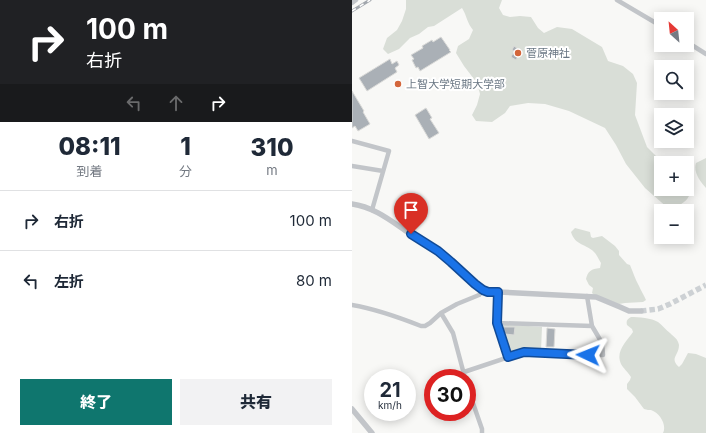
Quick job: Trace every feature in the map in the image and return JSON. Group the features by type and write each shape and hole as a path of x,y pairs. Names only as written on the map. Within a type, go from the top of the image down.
{"street":[{"path":"352,3 356,0"},
{"path":"616,0 654,22"},
{"path":"694,46 706,54"},
{"path":"352,141 389,151 372,210"},
{"path":"352,166 383,171"},
{"path":"352,204 360,205 384,216 438,251 475,284 488,292 587,296 600,298 629,311 641,311"},
{"path":"352,305 374,309 391,314 420,326 425,326 441,313 462,301 479,295 483,290"},
{"path":"498,292 497,323 508,357"},
{"path":"473,369 524,352 603,356 602,343 592,326 587,296"},
{"path":"441,313 453,333 463,369"},
{"path":"497,323 592,326"},
{"path":"352,409 372,433"},
{"path":"476,412 482,433"}],"shaded area":[{"path":"406,0 502,0 499,8 503,15 510,17 531,17 538,28 544,33 557,27 572,29 602,47 608,61 623,66 633,74 637,83 635,115 647,147 656,156 654,156 654,196 645,188 626,164 605,128 569,111 545,104 528,103 510,106 505,113 492,122 476,121 472,115 480,94 477,83 456,53 458,46 469,39 473,30 469,25 462,8 434,26 428,27 419,34 410,38 399,49 388,54 383,49 387,38 397,30 406,9"},
{"path":"706,158 706,188 695,170 695,166 696,163"},
{"path":"654,196 689,196 680,204 663,204"},
{"path":"575,228 590,232 591,237 593,238 602,236 615,246 619,251 619,255 627,264 630,265 646,300 643,302 619,304 595,296 592,293 593,288 589,285 586,279 590,271 600,268 601,263 591,249 575,240 571,232"},
{"path":"631,317 645,318 660,323 676,338 679,349 675,361 679,367 688,353 706,358 706,433 663,433 664,426 660,416 651,410 644,409 627,389 627,384 631,377 621,364 620,355 622,346 633,332 627,325 627,320"},
{"path":"502,324 542,327 541,351 509,353 500,327"}],"building":[{"path":"441,37 451,52 420,71 418,67 416,68 412,60 414,59 411,55 423,48 422,46 432,40 433,42"},
{"name":"菅原神社","path":"514,46 521,51 516,60 511,57 514,51 512,50"},
{"path":"390,59 392,64 397,61 399,65 395,68 397,72 367,91 359,78"},
{"path":"352,91 370,124 358,131 355,126 352,128"},
{"path":"426,108 432,118 430,119 439,133 429,139 415,115"},
{"path":"502,327 515,327 514,335 505,334"},
{"path":"547,328 555,329 554,347 546,347"}],"tunnel":[{"path":"641,311 658,309 706,285"}],"railway":[{"path":"352,11 370,0"}],"place":[{"name":"菅原神社","path":"518,53"},
{"name":"上智大学短期大学部","path":"398,84"}],"route":[{"path":"411,234 438,251 483,290 488,292 498,292 497,323 508,357 524,352 588,355"}]}
